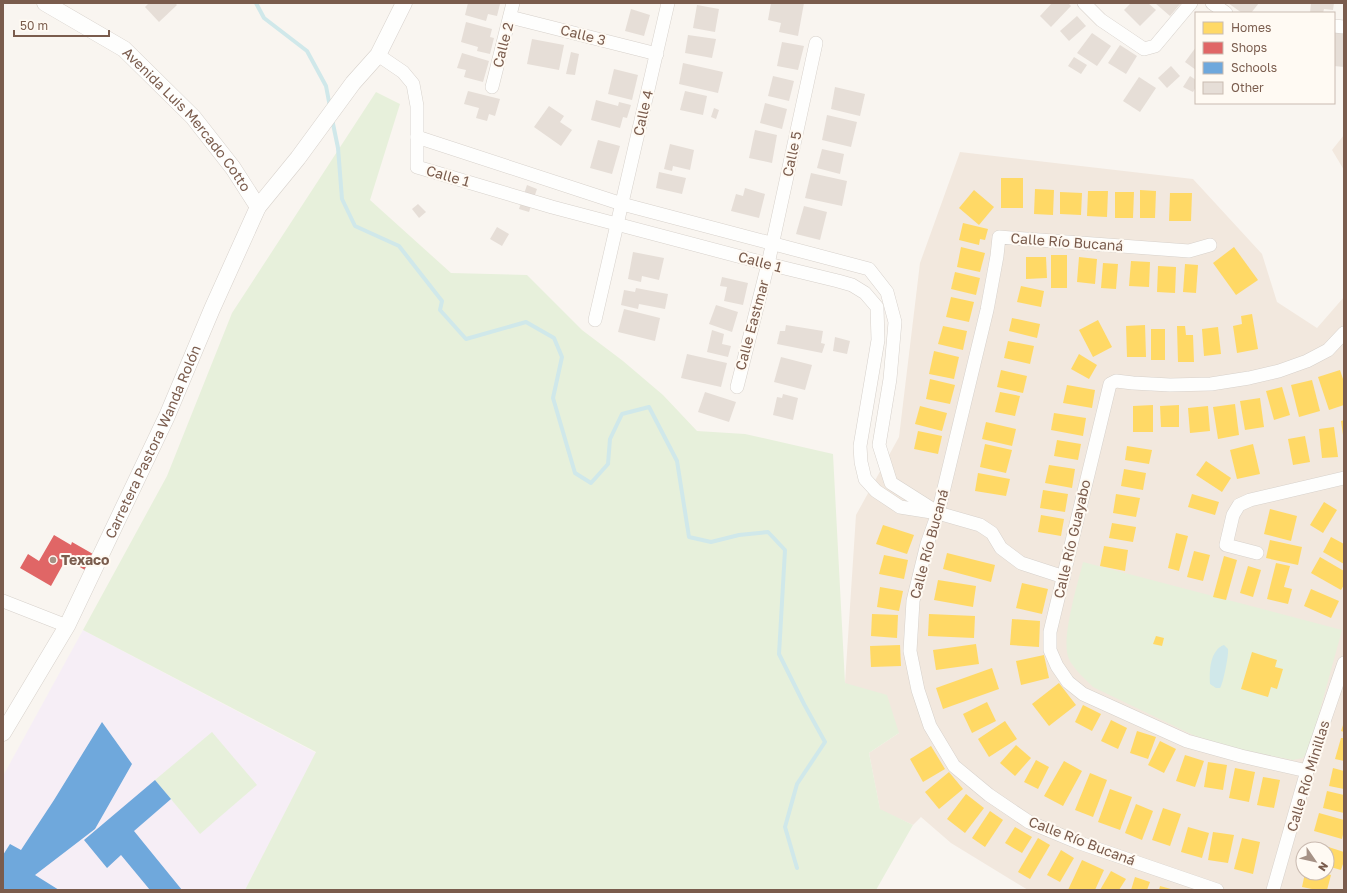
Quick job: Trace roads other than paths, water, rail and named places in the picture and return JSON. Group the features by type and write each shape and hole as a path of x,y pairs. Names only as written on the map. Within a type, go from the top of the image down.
{"street":[{"name":"Avenida Luis Mercado Cotto","path":"46,3 124,50 193,117 233,168 258,207"},
{"name":"Carretera Pastora Wanda Rolón","path":"3,733 67,626 167,416 212,309 258,207 298,158 354,83 378,55 404,3"},
{"name":"Calle 2","path":"492,88 513,3"},
{"name":"Calle 4","path":"595,320 668,3"},
{"path":"1084,3 1101,20 1144,49 1155,46 1191,3"},
{"path":"1212,3 1225,12"},
{"name":"Calle 3","path":"510,16 657,54"},
{"name":"Calle 5","path":"768,264 816,43"},
{"name":"Calle 1","path":"378,55 403,72 413,84 417,106 417,167 552,207 852,285 865,293 877,307 878,340 860,446 864,479 876,491 900,507 938,513 980,525 992,533 1001,548 1021,563 1064,577"},
{"name":"Calle 1","path":"417,137 622,204 772,245 869,269 887,292 895,322 890,379 879,445 891,483 938,513"},
{"name":"Calle Río Bucaná","path":"1210,245 1189,251 999,237 987,310 938,513 927,544 913,601 910,651 918,690 930,726 954,766 989,795 1030,822 1076,842 1217,890"},
{"name":"Calle Eastmar","path":"736,387 768,264"},
{"name":"Calle Río Guayabo","path":"1308,771 1242,756 1187,741 1083,694 1068,682 1057,666 1050,650 1050,632 1110,384 1116,381 1170,385 1211,384 1249,378 1279,371 1306,361 1328,350 1344,333"},
{"path":"1257,553 1226,545 1233,515 1239,505 1250,500 1344,478"},
{"path":"3,601 67,626"},
{"name":"Calle Río Minillas","path":"1273,890 1308,771 1344,663"}],"water":[{"path":"1224,645 1228,649 1227,662 1220,688 1216,688 1210,684 1210,667 1216,651"}],"waterway":[{"path":"256,3 264,18 307,51 326,86 330,107"},
{"path":"332,119 338,148 342,199 355,226 399,246 442,301 440,310 466,339 526,322 554,338 562,357 553,398 575,473 591,483 608,464 610,439 622,414 649,407 677,461 689,537 711,542 739,535 768,532 785,550 779,654 825,742 797,784 785,827 797,868"}],"place":[{"name":"Texaco","path":"53,560"}]}
